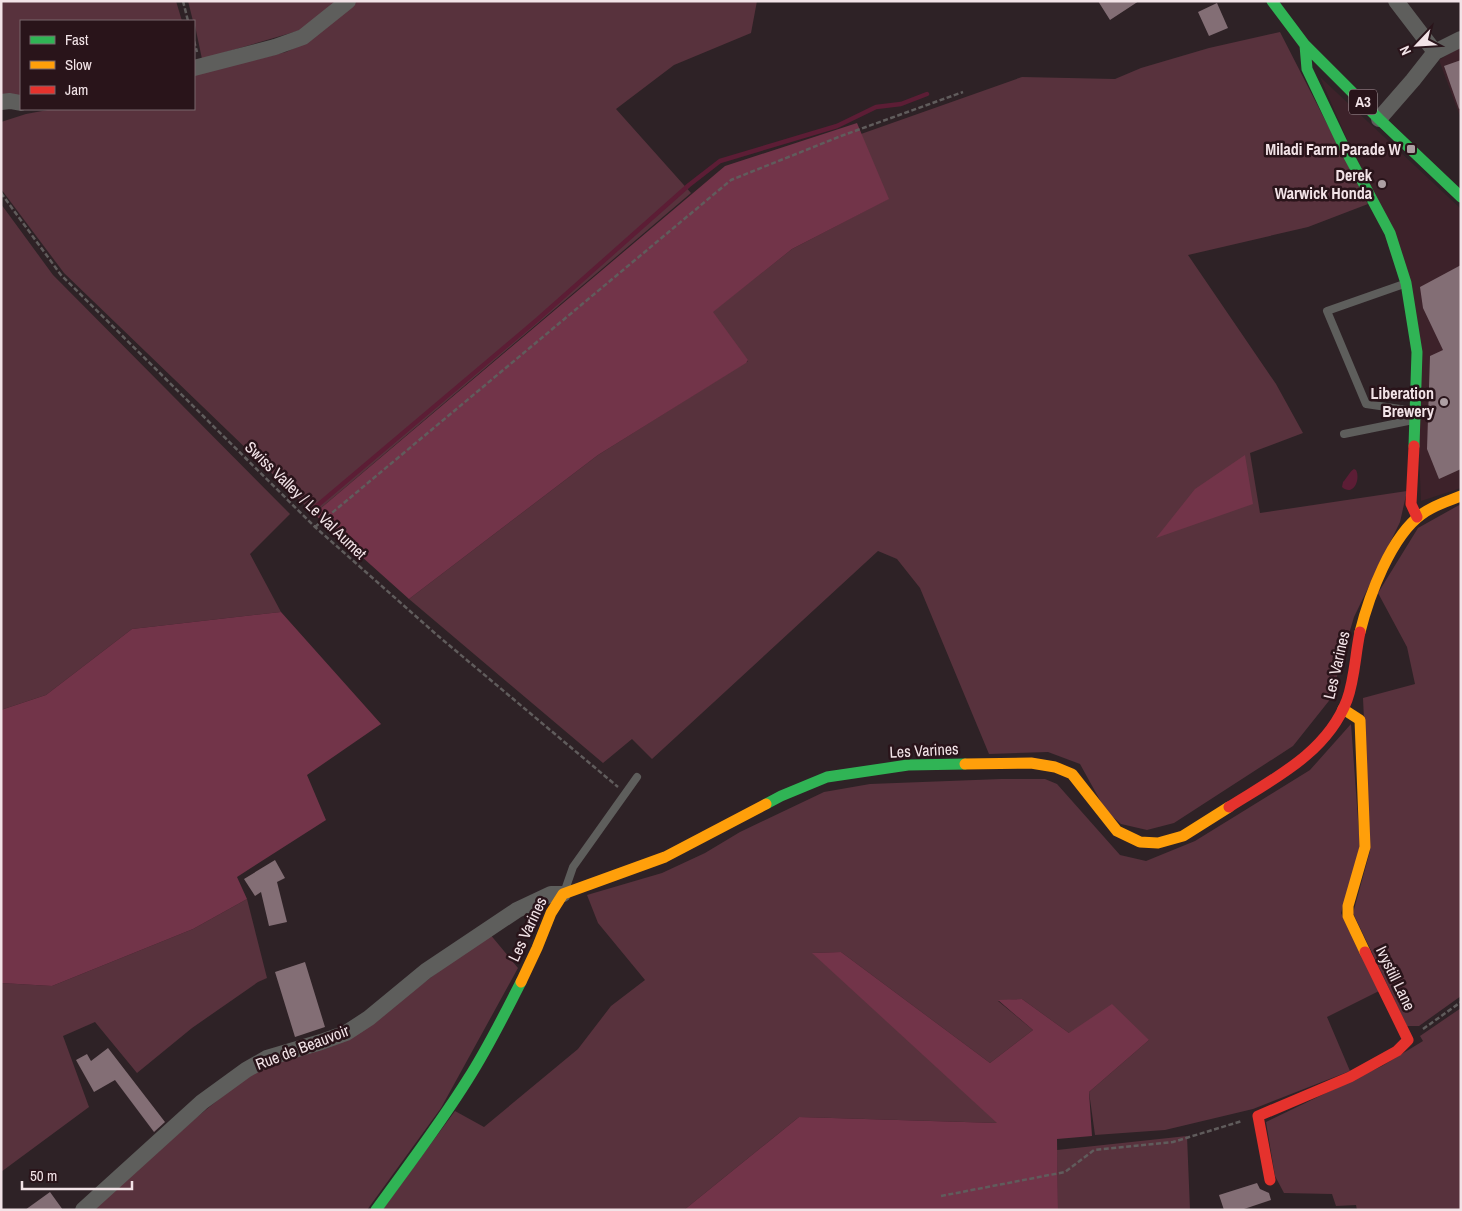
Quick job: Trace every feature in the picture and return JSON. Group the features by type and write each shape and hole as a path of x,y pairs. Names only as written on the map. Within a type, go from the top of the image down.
{"street":[{"path":"195,68 275,47 303,37 348,1"},
{"name":"A3","path":"1272,1 1305,45 1461,197"},
{"path":"1396,1 1435,52"},
{"path":"1379,119 1435,52 1461,39"},
{"path":"1305,45 1307,70 1344,147 1390,233 1406,283 1417,352 1411,504 1417,517"},
{"path":"1,102 10,100 20,103"},
{"path":"1444,181 1461,176"},
{"name":"Les Varines","path":"376,1210 447,1112 477,1066 496,1032 555,904 563,894 665,857 780,796 827,777 908,765 1032,763 1055,767 1072,774 1117,831 1140,842 1158,843 1183,836 1296,764 1313,751 1343,709 1351,685 1359,634 1371,593 1396,542 1417,517 1461,496"},
{"name":"Ivystill Lane","path":"1343,709 1360,720 1365,847 1348,906 1348,916 1408,1040"},
{"name":"Rue de Beauvoir","path":"83,1210 202,1102 246,1070 267,1058 346,1033 369,1018 426,971 501,920 550,894 563,894"},
{"path":"1270,1180 1258,1116 1350,1077 1397,1051 1408,1040"}],"lane":[{"path":"1406,283 1327,311 1366,404 1414,415"},
{"path":"1344,434 1414,415"},
{"path":"563,894 573,867 637,776"}],"path":[{"path":"183,1 188,20"},
{"path":"315,527 731,180 841,136 963,92"},
{"name":"Swiss Valley / Le Val Aumet","path":"1,193 61,275 315,527 437,635 625,793"},
{"path":"1408,1040 1461,1002"},
{"path":"942,1196 1065,1172 1094,1150 1173,1142 1258,1116"}],"shaded area":[{"path":"1,1 176,1 182,20 20,20 20,98 1,96"},
{"path":"188,1 344,1 301,30 202,59 195,20 193,20"},
{"path":"355,1 757,1 751,33 674,65 616,109 691,193 314,514 64,273 1,189 1,122 26,114 48,110 195,110 195,75 286,52 307,42"},
{"path":"1280,32 1368,204 1308,227 1188,255 1276,384 1303,433 1250,453 1260,513 1407,491 1400,522 1354,617 1332,697 1293,746 1174,823 1147,830 1121,824 1106,811 1080,764 1048,752 989,754 920,588 897,559 878,551 652,759 632,739 603,763 409,599 598,455 748,361 712,312 792,249 888,199 861,134 1022,77 1115,79 1141,68 1209,48"},
{"path":"1461,46 1461,119 1439,60"},
{"path":"1320,77 1461,209 1461,488 1421,501 1412,289"},
{"path":"857,123 889,199 792,249 713,312 748,360 746,363 598,455 409,599 314,514 725,166"},
{"path":"1,204 53,275 290,514 250,554 281,612 132,629 46,695 1,710"},
{"path":"1245,455 1253,504 1156,538 1195,489"},
{"path":"1354,469 1357,474 1357,482 1353,489 1346,490 1342,487 1343,482"},
{"path":"1461,504 1461,996 1419,1026 1407,1026 1353,913 1370,851 1363,698 1415,684 1407,647 1378,593 1418,528"},
{"path":"281,612 381,724 307,775 326,820 237,877 247,899 193,929 52,986 1,983 1,710 46,695 132,629"},
{"path":"1351,724 1360,847 1341,913 1379,991 1327,1017 1350,1071 1253,1109 1165,1130 1095,1135 1089,1092 1149,1040 1069,1033 1022,999 998,1001 1033,1030 990,1063 841,952 813,953 998,1123 799,1117 684,1210 382,1210 455,1111 484,1127 578,1049 611,1006 645,980 598,923 587,895 662,873 705,853 740,832 824,792 870,784 1045,779 1057,784 1120,855 1146,861 1195,841 1310,770"},
{"path":"247,899 267,978 258,982 192,1028 137,1073 95,1022 63,1036 89,1107 1,1172 1,983 52,986 193,929"},
{"path":"489,933 518,968 441,1108 367,1210 92,1210 197,1117 250,1074 370,1024"},
{"path":"841,952 990,1063 1033,1030 998,1000 1022,999 1069,1033 1112,1004 1149,1040 1089,1092 1092,1136 1057,1139 1058,1210 684,1210 799,1117 997,1123 812,953"},
{"path":"1461,1008 1461,1210 1357,1210 1356,1205 1336,1206 1332,1194 1284,1193 1275,1176 1266,1122 1382,1066 1423,1041 1420,1036"},
{"path":"1187,1136 1190,1210 1058,1210 1057,1150"}],"building":[{"path":"1098,1 1139,1 1110,20"},
{"path":"1217,3 1228,28 1209,36 1198,12"},
{"path":"1461,60 1461,108 1459,109 1444,66"},
{"name":"Liberation Brewery","path":"1461,265 1461,469 1439,479 1427,449 1430,356 1443,350 1423,308 1420,287"},
{"path":"275,860 285,878 277,882 287,922 269,926 261,892 255,896 244,879"},
{"path":"305,962 325,1027 295,1037 275,972"},
{"path":"108,1048 165,1122 154,1132 115,1080 94,1092 76,1060 87,1054 91,1061"},
{"path":"1257,1183 1260,1189 1269,1193 1271,1200 1241,1210 1224,1210 1219,1195"},
{"path":"50,1192 63,1210 25,1210"}],"waterway":[{"path":"312,510 538,319 689,185 720,161 837,126 876,107 901,104 927,94"}],"traffic: fast":[{"path":"1272,1 1305,45 1461,197"},
{"path":"1305,45 1307,69 1344,147 1390,233 1406,283 1417,352 1414,446"},
{"path":"766,804 827,777 908,765 965,764"},
{"path":"376,1210 435,1129 468,1079 521,982"}],"traffic: slow":[{"path":"1360,632 1375,585 1400,537 1422,514 1461,496"},
{"path":"1343,709 1360,720 1365,847 1348,906 1348,916 1365,952"},
{"path":"965,764 1031,763 1055,767 1072,774 1117,831 1140,842 1158,843 1183,836 1229,807"},
{"path":"521,982 551,913 563,894 665,857 766,804"}],"traffic: jam":[{"path":"1414,446 1411,504 1417,517"},
{"path":"1229,807 1297,763 1326,735 1338,719 1347,700 1352,683 1360,632"},
{"path":"1270,1180 1258,1116 1350,1077 1397,1051 1408,1040 1365,952"}],"place":[{"name":"Miladi Farm Parade W","path":"1411,149"},
{"name":"Derek Warwick Honda","path":"1382,184"},
{"name":"Liberation Brewery","path":"1444,402"}]}
